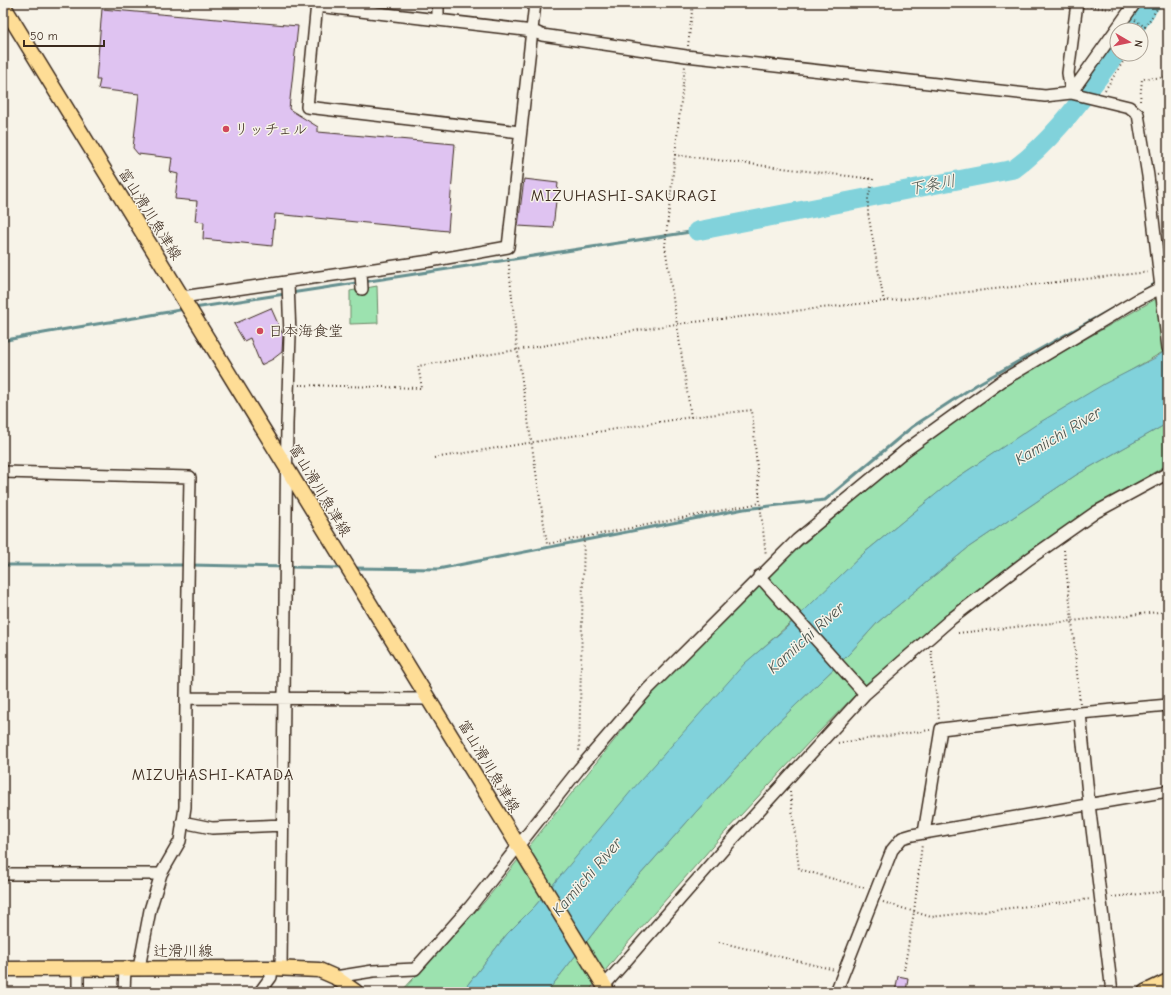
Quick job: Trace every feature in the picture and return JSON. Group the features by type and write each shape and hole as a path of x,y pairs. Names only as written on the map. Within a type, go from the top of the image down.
{"main road":[{"name":"富山滑川魚津線","path":"3,5 603,985"},
{"name":"辻滑川線","path":"3,969 277,968 319,970 335,977 356,992"},
{"path":"1145,992 1168,981"}],"street":[{"path":"438,3 438,20"},
{"path":"184,300 430,262 508,247 535,3"},
{"path":"1071,93 1068,73 1077,3"},
{"path":"1071,93 1135,3"},
{"path":"520,132 307,106 316,4 532,31 542,35 686,56 1045,96 1071,93 1129,107 1138,114 1148,176 1158,271 1164,286 1168,348"},
{"path":"361,272 362,289"},
{"path":"260,992 277,968 283,825 288,284"},
{"path":"335,977 373,971 415,969 470,907 579,769 648,689 758,576 797,540 900,455 1003,380 1139,299 1164,286"},
{"path":"3,472 190,477 185,807 180,841 161,874 150,910 140,968"},
{"path":"603,985 783,783 865,694 951,618 1023,564 1096,512 1168,473"},
{"path":"758,576 865,694"},
{"path":"186,698 429,699"},
{"path":"924,832 941,729 1168,704"},
{"path":"1080,713 1089,804 1112,992"},
{"path":"836,992 892,850 902,838 924,832 1168,791"},
{"path":"182,822 212,828 283,825"},
{"path":"3,874 161,874"},
{"path":"78,968 78,992"},
{"path":"124,992 125,968"}],"path":[{"path":"691,417 665,246 693,3"},
{"path":"1148,22 1161,3"},
{"path":"1099,99 1123,62"},
{"path":"1138,114 1142,79 1168,76"},
{"path":"675,155 873,179 868,198 868,213 884,302"},
{"path":"507,265 530,441 547,544 760,503"},
{"path":"288,385 422,388 418,366 517,348 676,324 1158,271"},
{"path":"434,458 530,441 691,417 752,410 767,568"},
{"path":"579,769 584,536"},
{"path":"1064,550 1080,713"},
{"path":"958,633 1168,611"},
{"path":"838,743 941,729 930,637"},
{"path":"783,783 790,789 799,868 875,895 914,912 931,917 1168,891"},
{"path":"904,970 914,912 924,832"},
{"path":"719,942 844,972"}],"green space":[{"path":"377,286 378,323 350,324 350,291"},
{"path":"1168,292 1168,349 1043,421 955,479 864,553 816,600 748,661 535,906 507,934 462,992 401,992 485,901 649,697 774,569 917,447 994,391"},
{"path":"1168,423 1168,464 1070,523 976,594 866,684 726,831 625,946 588,992 547,992 631,885 695,813 771,729 849,654 878,622 969,547 1076,475"}],"water":[{"name":"Kamiichi River","path":"1168,349 1168,423 1076,475 969,547 878,622 849,654 771,729 695,813 631,885 547,992 462,992 507,934 535,906 632,790 745,663 786,628 864,553 952,481 1037,424 1104,384 1155,358"}],"building":[{"name":"リッチェル","path":"102,9 298,26 289,109 318,127 318,132 455,144 448,231 275,214 272,246 203,239 204,222 195,221 197,201 175,199 178,174 170,172 172,158 138,154 133,148 139,94 98,89 100,80 96,80"},
{"path":"524,179 558,183 553,228 518,226"},
{"name":"日本海食堂","path":"271,308 283,335 282,352 273,359 261,365 250,338 244,341 234,324"},
{"path":"898,976 908,978 906,992 895,992"}],"waterway":[{"name":"下条川","path":"1138,22 1151,3"},
{"name":"下条川","path":"697,231 1014,169 1029,157 1056,130 1110,62"},
{"path":"291,293 697,231"},
{"path":"1141,292 1158,282"},
{"path":"194,308 285,294"},
{"path":"353,568 438,569 744,509 825,500 912,427 976,385 1115,307"},
{"path":"3,341 184,309"},
{"path":"3,565 185,565"},
{"path":"191,565 343,568"}],"place":[{"name":"リッチェル","path":"226,129"},
{"name":"日本海食堂","path":"260,331"}],"district":[{"name":"MIZUHASHI-SAKURAGI","path":"624,196"},
{"name":"MIZUHASHI-KATADA","path":"213,775"}]}
